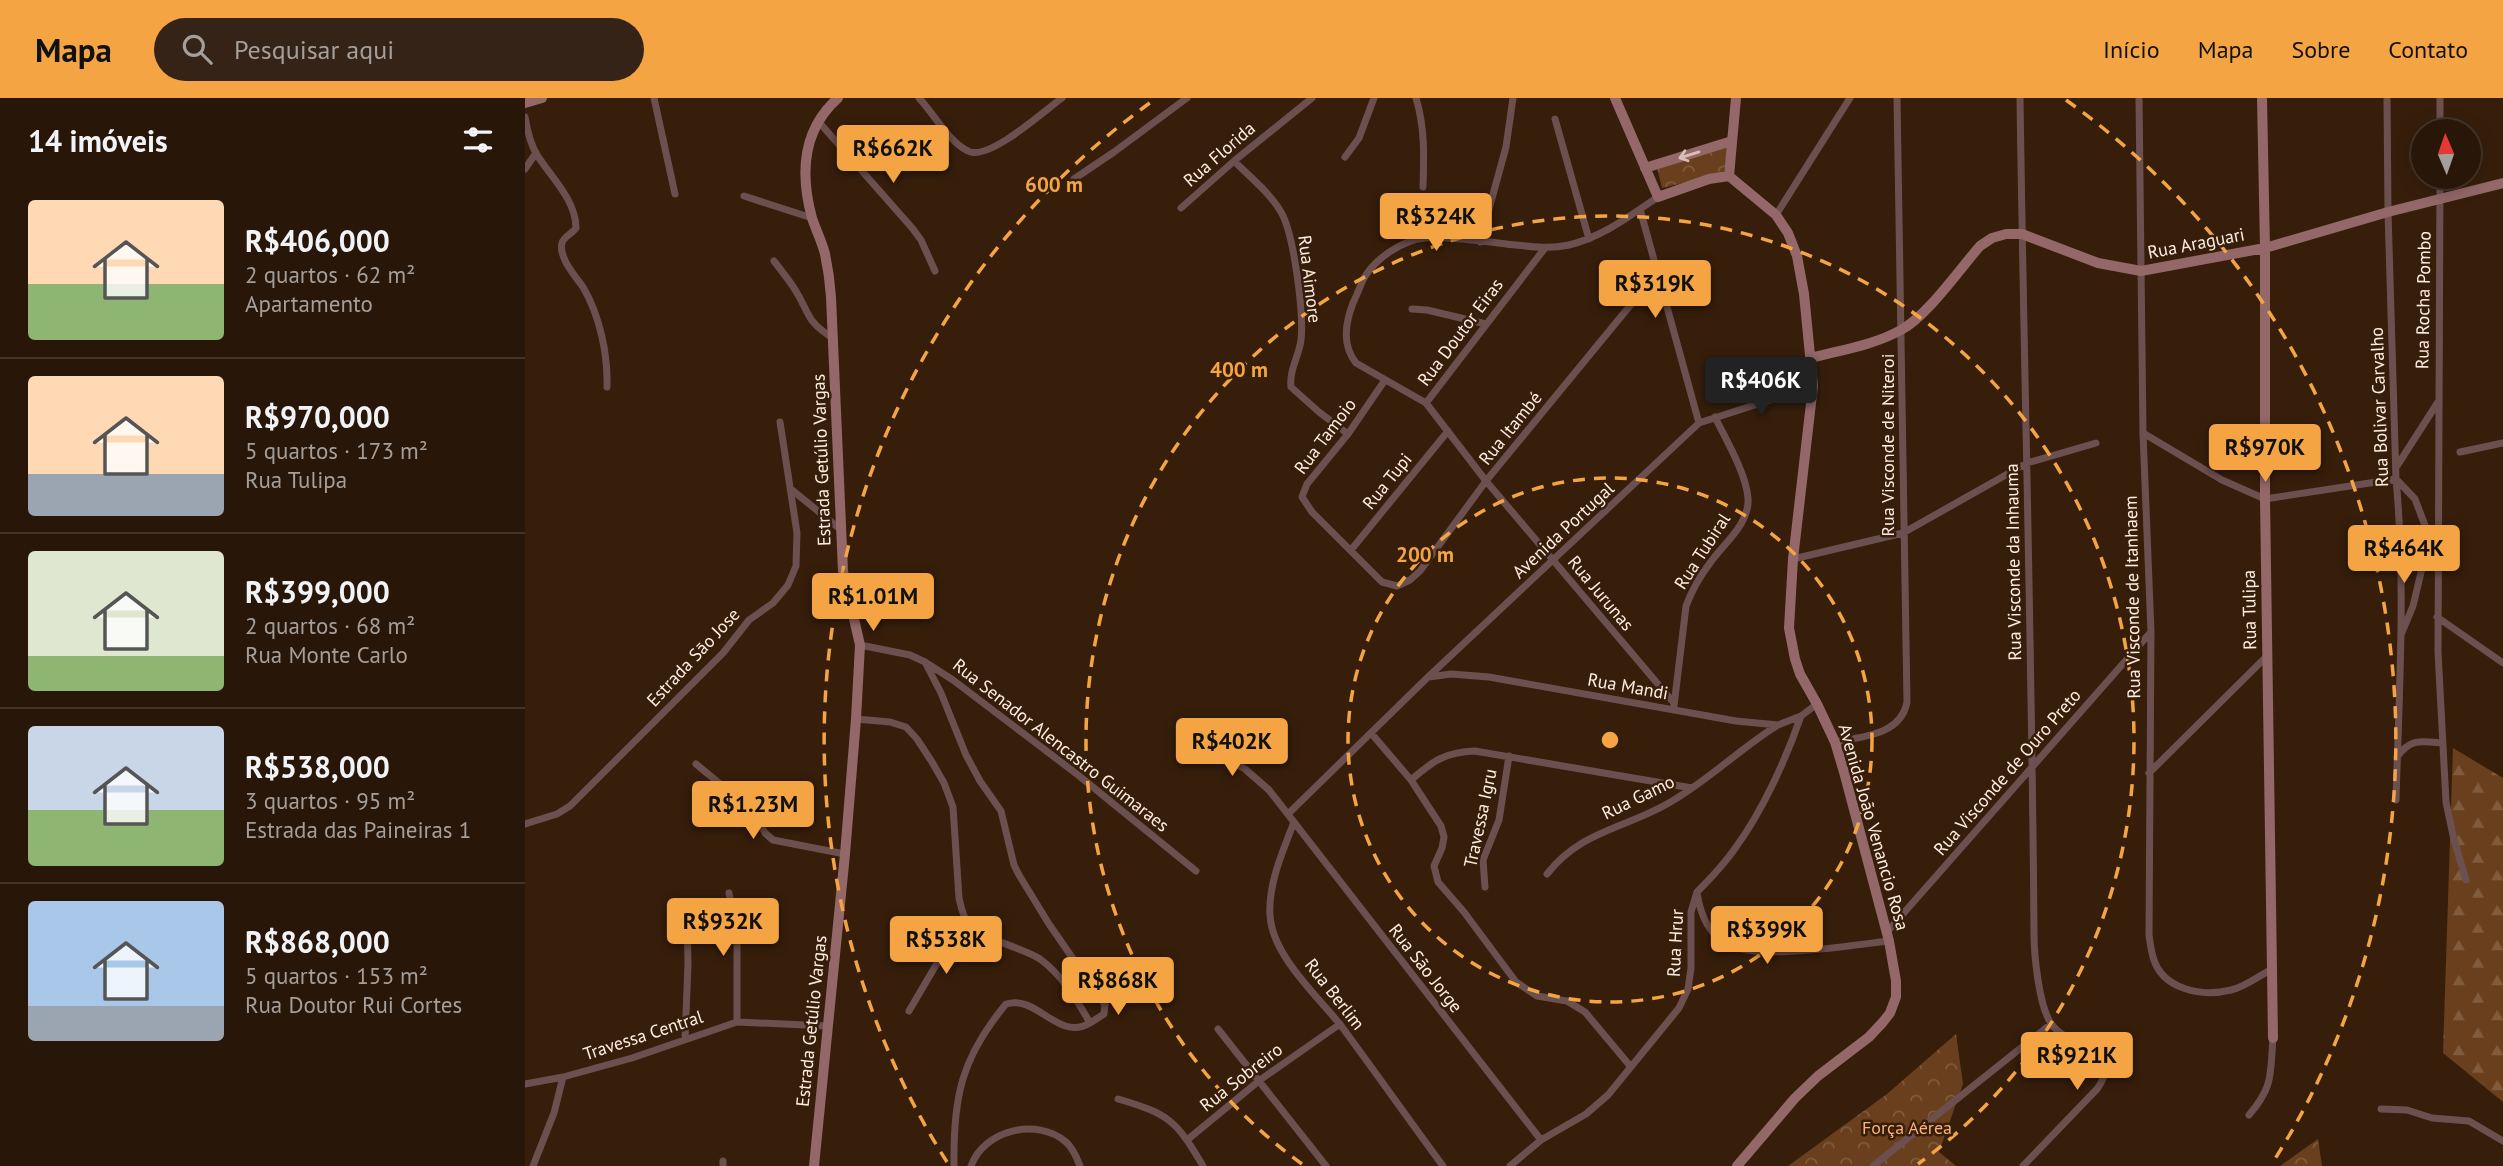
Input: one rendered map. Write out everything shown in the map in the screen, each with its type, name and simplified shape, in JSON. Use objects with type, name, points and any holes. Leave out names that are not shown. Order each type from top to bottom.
[{"type":"main road","points":[[525,103],[542,98]]},
{"type":"main road","name":"Estrada Getúlio Vargas","points":[[814,1166],[845,854],[860,645],[843,571],[829,275],[807,194],[807,148],[818,121],[838,98]]},
{"type":"main road","points":[[1615,98],[1658,197],[1709,179],[1729,176],[1736,98]]},
{"type":"main road","name":"Rua Tulipa","points":[[2262,98],[2273,1038]]},
{"type":"main road","points":[[1645,168],[1733,141]]},
{"type":"main road","name":"Avenida João Venancio Rosa","points":[[1729,176],[1776,215],[1788,233],[1797,256],[1804,294],[1813,386],[1793,559],[1789,628],[1800,674],[1835,742],[1888,937],[1896,981],[1896,997],[1890,1013],[1869,1037],[1818,1076],[1795,1098],[1737,1166]]},
{"type":"main road","name":"Rua Araguari","points":[[2022,234],[2098,263],[2141,271],[2265,247],[2503,183]]},
{"type":"main road","points":[[1811,358],[1880,339],[1902,330],[1919,316],[1980,246],[2006,234],[2022,234]]},
{"type":"street","points":[[654,98],[675,194]]},
{"type":"street","points":[[919,98],[955,141],[969,152],[977,153],[997,146],[1062,98]]},
{"type":"street","points":[[1074,178],[1187,98]]},
{"type":"street","name":"Rua Florida","points":[[1181,208],[1312,98]]},
{"type":"street","points":[[1345,157],[1359,138],[1374,98]]},
{"type":"street","points":[[1416,98],[1421,114],[1425,149],[1423,187]]},
{"type":"street","points":[[1480,242],[1506,147],[1513,98]]},
{"type":"street","points":[[1776,215],[1850,98]]},
{"type":"street","name":"Rua Visconde de Niteroi","points":[[1835,742],[1887,730],[1897,723],[1905,712],[1907,702],[1897,98]]},
{"type":"street","name":"Rua Visconde da Inhauma","points":[[2019,98],[2034,954],[2041,993],[2051,1024]]},
{"type":"street","name":"Rua Visconde de Itanhaem","points":[[2139,98],[2143,433],[2151,632],[2149,935],[2153,960],[2166,977],[2186,991],[2207,994],[2234,990],[2271,970]]},
{"type":"street","name":"Rua Bolivar Carvalho","points":[[2387,98],[2396,479],[2400,523],[2396,800]]},
{"type":"street","points":[[2440,98],[2440,119]]},
{"type":"street","points":[[525,117],[536,153],[558,183],[576,221],[576,228],[564,239],[562,249],[572,273],[584,289],[599,327],[607,357],[607,387]]},
{"type":"street","points":[[1555,119],[1589,239]]},
{"type":"street","points":[[818,121],[913,229],[935,271]]},
{"type":"street","points":[[525,169],[536,153]]},
{"type":"street","name":"Rua Aimore","points":[[1234,161],[1275,202],[1287,225],[1298,281],[1301,328],[1301,340],[1291,373],[1291,387],[1348,434]]},
{"type":"street","name":"Rua Rocha Pombo","points":[[2440,189],[2437,617],[2446,802],[2466,880]]},
{"type":"street","points":[[744,196],[813,218]]},
{"type":"street","points":[[1426,403],[1356,363],[1348,354],[1345,340],[1348,315],[1364,279],[1375,264],[1390,252],[1423,238],[1545,248],[1567,246],[1617,225],[1658,197]]},
{"type":"street","points":[[1640,209],[1699,423]]},
{"type":"street","name":"Rua Doutor Eiras","points":[[1426,403],[1545,248]]},
{"type":"street","points":[[774,261],[795,290],[815,327],[834,339]]},
{"type":"street","name":"Rua Itambé","points":[[1351,550],[1382,582],[1398,586],[1420,571],[1486,481],[1656,274]]},
{"type":"street","points":[[1412,309],[1486,324]]},
{"type":"street","name":"Rua Tamoio","points":[[1351,550],[1312,512],[1302,497],[1307,484],[1348,434],[1385,380]]},
{"type":"street","name":"Avenida Portugal","points":[[1289,813],[1428,677],[1699,423],[1813,386]]},
{"type":"street","points":[[2396,468],[2438,402]]},
{"type":"street","name":"Rua Jurunas","points":[[1426,403],[1486,481],[1674,707]]},
{"type":"street","name":"Rua Tubiral","points":[[1674,707],[1686,606],[1711,560],[1734,533],[1747,510],[1748,498],[1744,483],[1715,416]]},
{"type":"street","name":"Estrada Sāo Jose","points":[[525,824],[557,814],[570,806],[723,653],[748,620],[782,595],[796,566],[798,552],[780,422]]},
{"type":"street","name":"Rua Tupi","points":[[1351,550],[1448,431]]},
{"type":"street","points":[[2143,433],[2173,448],[2223,480],[2265,499],[2396,479],[2415,499],[2437,557]]},
{"type":"street","points":[[1793,559],[1903,533],[2027,463],[2096,443]]},
{"type":"street","points":[[2460,453],[2503,443]]},
{"type":"street","points":[[791,490],[840,529]]},
{"type":"street","points":[[2400,639],[2413,606],[2429,538]]},
{"type":"street","points":[[2437,617],[2503,663]]},
{"type":"street","name":"Rua Visconde de Ouro Preto","points":[[1888,937],[2032,765],[2151,632]]},
{"type":"street","name":"Rua Senador Alencastro Guimaraes","points":[[860,645],[894,650],[925,662],[1078,775],[1196,871]]},
{"type":"street","points":[[2149,773],[2267,656]]},
{"type":"street","points":[[925,662],[941,693],[966,755],[1001,811],[1014,865],[1049,923],[1105,1005],[1104,1014],[1082,1028],[1070,1029],[1018,1003],[1006,1004],[975,1048],[960,1081],[954,1166]]},
{"type":"street","name":"Rua Mandi","points":[[1428,677],[1451,674],[1489,677],[1674,707],[1736,721],[1778,725],[1801,716],[1817,704]]},
{"type":"street","name":"Rua Hrur","points":[[1510,1166],[1541,1140],[1586,1114],[1608,1095],[1679,1008],[1688,989],[1691,968],[1691,912],[1697,892],[1737,847],[1756,816],[1801,716]]},
{"type":"street","points":[[856,719],[891,722],[906,727],[917,739],[944,783],[953,807],[959,898],[962,912],[971,929],[1027,952],[1054,970],[1090,1023]]},
{"type":"street","name":"Rua Gamo","points":[[1547,874],[1559,859],[1586,839],[1667,805],[1778,725]]},
{"type":"street","points":[[1371,733],[1411,780],[1441,826],[1444,837],[1434,873],[1442,887],[1516,982],[1537,996],[1566,1001],[1585,1012],[1631,1067]]},
{"type":"street","name":"Rua São Jorge","points":[[1181,735],[1245,769],[1269,790],[1541,1140]]},
{"type":"street","points":[[2397,758],[2404,747],[2412,743],[2442,743]]},
{"type":"street","points":[[1411,780],[1429,764],[1446,754],[1475,751],[1692,788]]},
{"type":"street","name":"Travessa Igru","points":[[1485,887],[1483,860],[1499,820],[1509,756]]},
{"type":"street","points":[[696,764],[754,812],[765,833],[773,840],[845,854]]},
{"type":"street","name":"Rua Berlim","points":[[1294,822],[1273,887],[1270,916],[1276,940],[1299,977],[1340,1024],[1443,1166]]},
{"type":"street","points":[[1697,892],[1705,923],[1724,943],[1751,952],[1773,952],[1888,937]]},
{"type":"street","points":[[729,893],[737,938],[737,1022]]},
{"type":"street","points":[[685,1039],[687,910]]},
{"type":"street","points":[[909,1011],[943,953],[971,929]]},
{"type":"street","name":"Travessa Central","points":[[525,1084],[563,1077],[632,1058],[737,1022],[827,1026]]},
{"type":"street","name":"Rua Sobreiro","points":[[1188,1140],[1259,1080],[1340,1024]]},
{"type":"street","points":[[1873,1166],[2051,1024],[2104,1061],[2106,1074],[2086,1102],[2023,1166]]},
{"type":"street","points":[[1218,1029],[1326,1166]]},
{"type":"street","name":"Rua Tulipa","points":[[2249,1115],[2268,1089],[2273,1038]]},
{"type":"street","points":[[533,1166],[554,1113],[563,1077]]},
{"type":"street","points":[[1118,1099],[1144,1107],[1170,1120],[1188,1140],[1203,1166]]},
{"type":"street","points":[[2381,1110],[2407,1110],[2433,1118],[2469,1121],[2503,1141]]},
{"type":"street","points":[[971,1166],[978,1152],[988,1143],[1003,1133],[1017,1130],[1049,1132],[1067,1143],[1080,1166]]},
{"type":"green space","points":[[1727,148],[1724,173],[1662,188],[1657,168]]},
{"type":"green space","points":[[2453,748],[2503,778],[2503,1102],[2443,1053]]},
{"type":"green space","name":"Força Aérea","points":[[1956,1034],[1963,1084],[1939,1152],[1956,1166],[1788,1166],[1887,1094]]},
{"type":"green space","points":[[2318,1139],[2322,1166],[2280,1166]]}]
